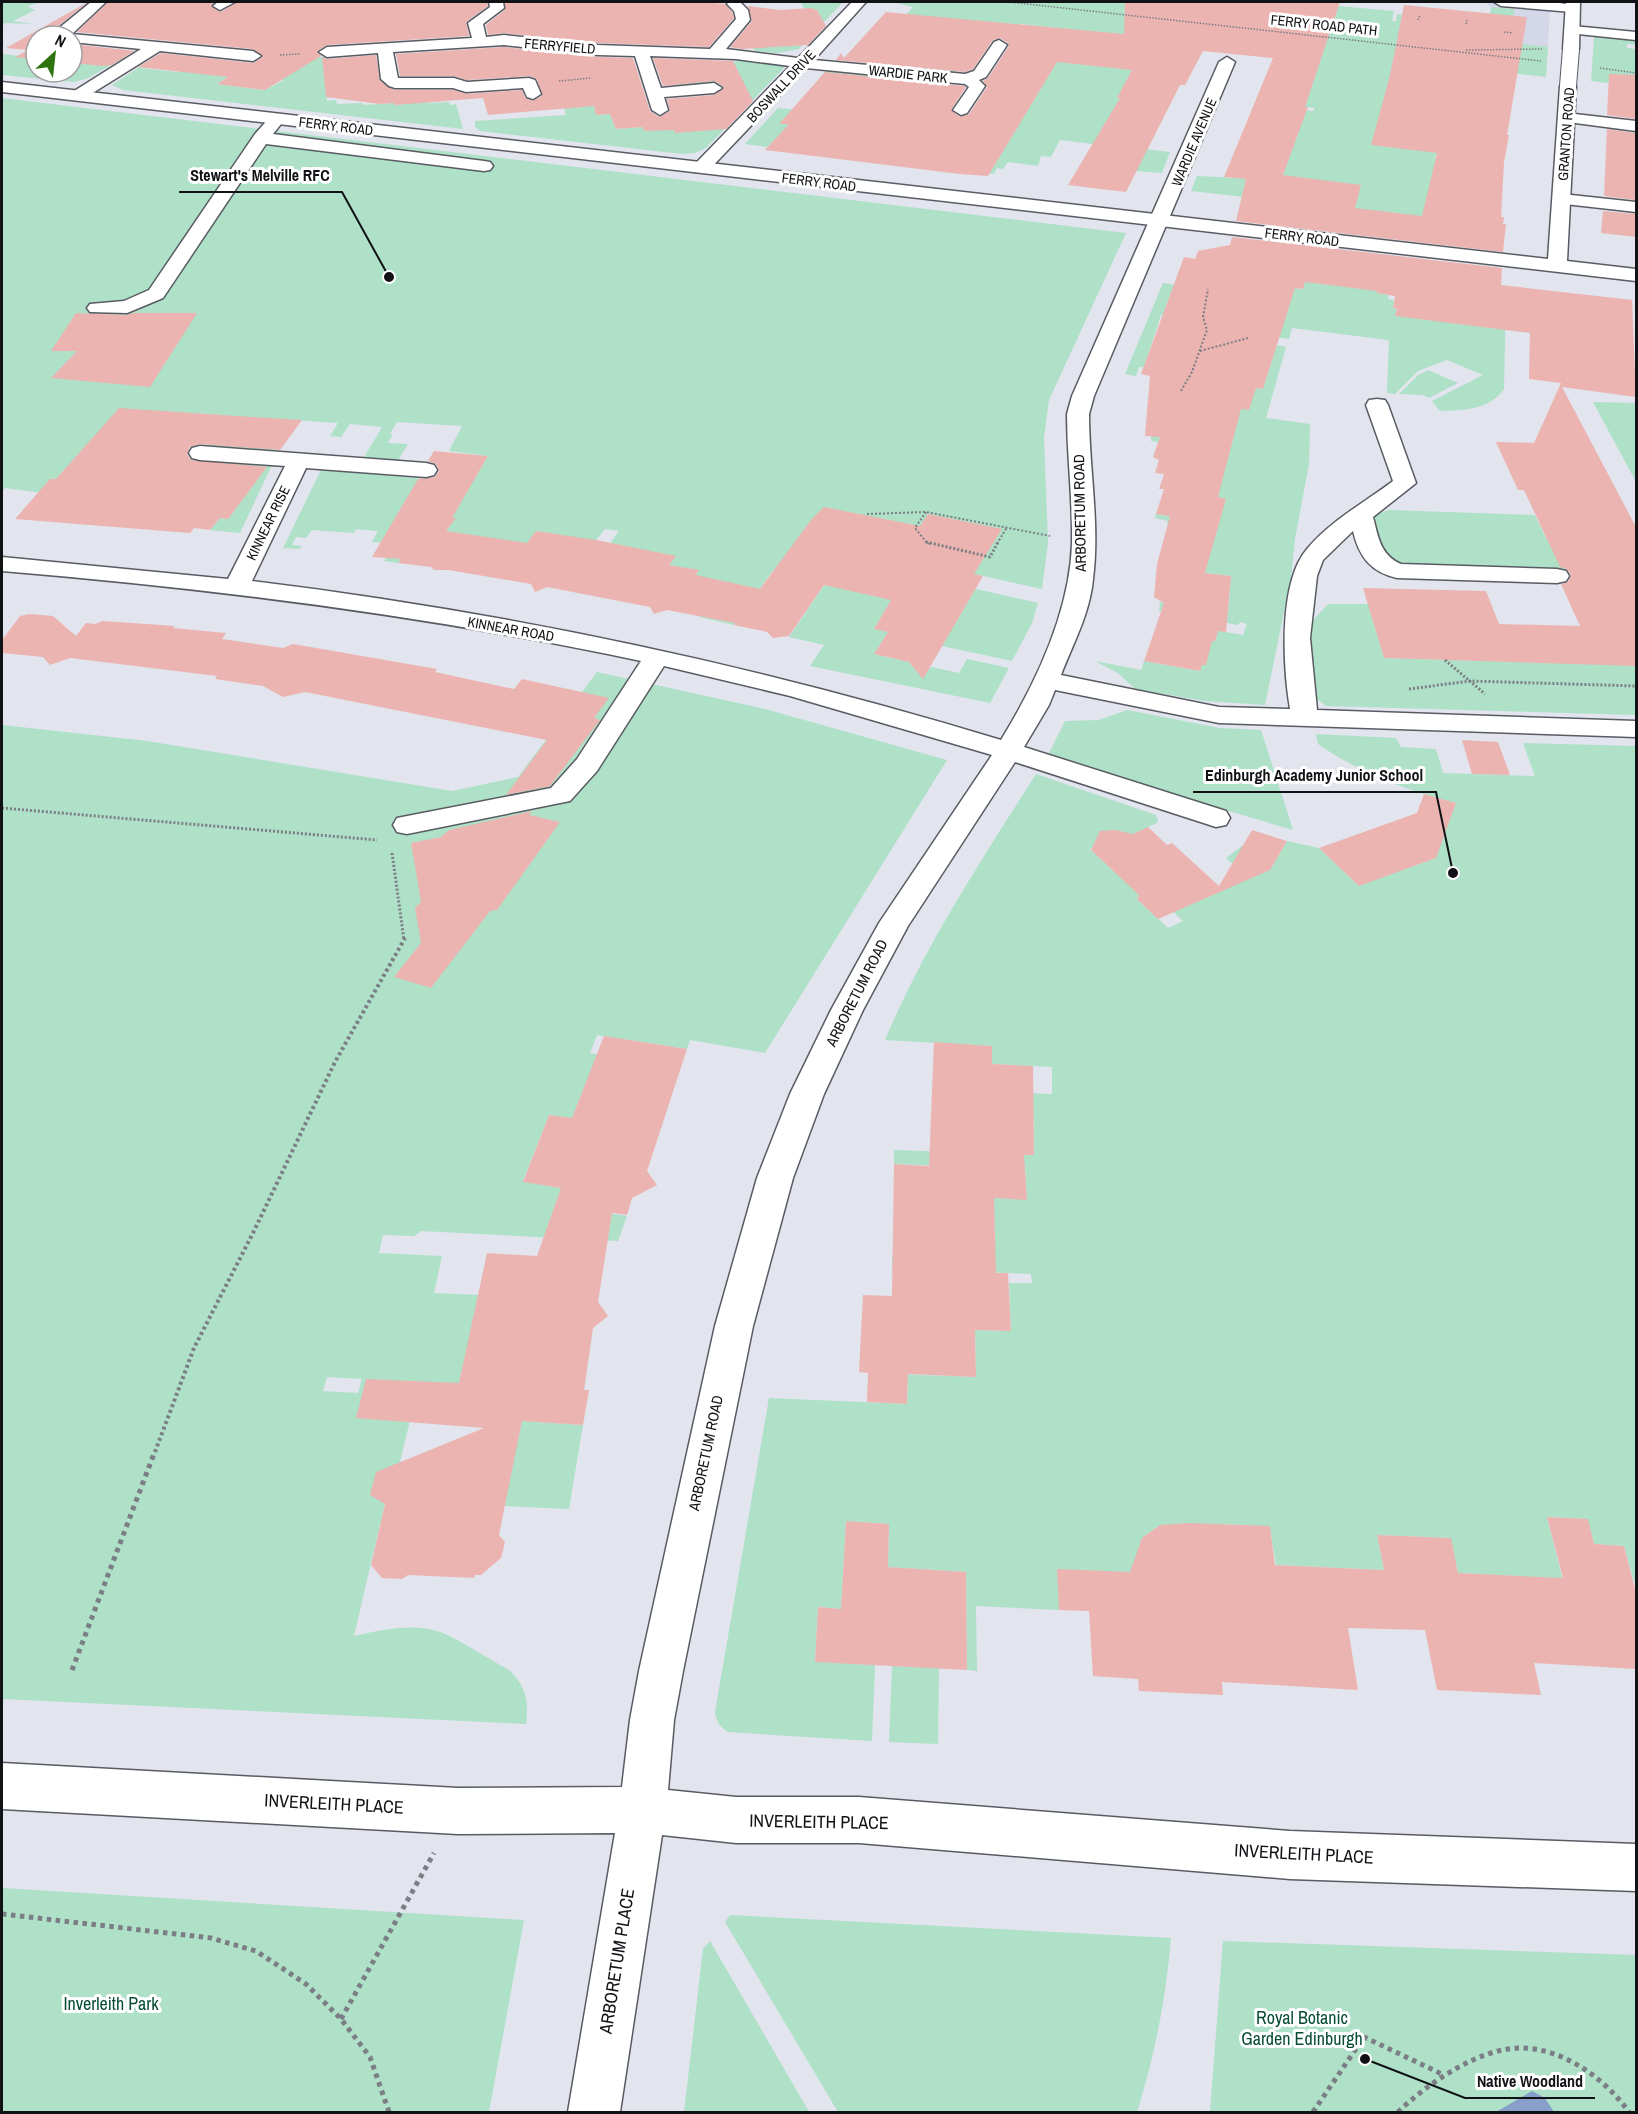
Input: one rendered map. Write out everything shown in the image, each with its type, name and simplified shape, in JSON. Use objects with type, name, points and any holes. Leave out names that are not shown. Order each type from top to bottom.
[{"type":"street","points":[[72,24],[99,2]]},
{"type":"street","points":[[480,41],[475,23],[495,12],[496,2]]},
{"type":"street","name":"BOSWALL DRIVE","points":[[701,168],[859,2]]},
{"type":"street","points":[[1501,2],[1573,5]]},
{"type":"street","points":[[715,52],[743,20],[741,10],[734,4]]},
{"type":"street","name":"GRANTON ROAD","points":[[1557,266],[1573,5]]},
{"type":"street","points":[[1573,30],[1636,36]]},
{"type":"street","points":[[84,39],[253,56]]},
{"type":"street","name":"FERRYFIELD","points":[[327,52],[504,40],[574,48],[715,52],[801,63]]},
{"type":"street","name":"WARDIE PARK","points":[[801,63],[969,79],[980,74],[999,45]]},
{"type":"street","points":[[77,96],[156,47]]},
{"type":"street","points":[[385,49],[389,79],[392,82],[404,84],[454,83],[465,94],[529,83],[533,94]]},
{"type":"street","points":[[641,51],[660,110]]},
{"type":"street","name":"WARDIE AVENUE","points":[[1160,221],[1227,62]]},
{"type":"street","points":[[961,110],[977,86],[969,79]]},
{"type":"street","name":"FERRY ROAD","points":[[2,87],[1636,275]]},
{"type":"street","points":[[654,93],[714,88]]},
{"type":"street","points":[[1566,118],[1636,126]]},
{"type":"street","points":[[97,308],[128,307],[156,294],[261,138],[277,119]]},
{"type":"street","points":[[261,138],[484,166]]},
{"type":"street","points":[[1636,207],[1561,206],[1580,246],[1592,256],[1636,270]]},
{"type":"street","name":"ARBORETUM ROAD","points":[[643,1810],[652,1720],[707,1445],[734,1326],[775,1178],[807,1094],[847,1010],[894,922],[1009,750],[1036,705],[1047,680],[1074,611],[1081,581],[1084,542],[1078,414],[1091,376],[1160,221]]},
{"type":"street","points":[[1305,718],[1299,681],[1297,640],[1309,563],[1318,550],[1405,483],[1377,405]]},
{"type":"street","points":[[200,453],[426,470]]},
{"type":"street","name":"KINNEAR RISE","points":[[237,586],[298,460]]},
{"type":"street","points":[[1361,517],[1374,558],[1383,566],[1397,571],[1557,576]]},
{"type":"street","name":"KINNEAR ROAD","points":[[2,564],[237,586],[373,605],[657,657],[839,701],[1009,750],[1216,818]]},
{"type":"street","points":[[407,825],[560,795],[587,765],[657,657]]},
{"type":"street","points":[[1047,680],[1219,715],[1636,729]]},
{"type":"street","name":"INVERLEITH PLACE","points":[[2,1786],[458,1811],[643,1810],[736,1820],[859,1820],[1290,1855],[1636,1868]]},
{"type":"street","name":"ARBORETUM PLACE","points":[[594,2112],[643,1810]]},
{"type":"path","name":"FERRY ROAD PATH","points":[[1008,2],[1541,61]]},
{"type":"path","points":[[1418,20],[1420,15]]},
{"type":"path","points":[[1466,24],[1467,20]]},
{"type":"path","points":[[1504,33],[1513,34]]},
{"type":"path","points":[[1450,50],[1571,49]]},
{"type":"path","points":[[253,56],[327,52]]},
{"type":"path","points":[[1598,68],[1636,73]]},
{"type":"path","points":[[1181,391],[1192,372],[1208,330],[1203,317],[1208,289]]},
{"type":"path","points":[[1200,352],[1248,338]]},
{"type":"path","points":[[867,514],[926,512],[1084,542]]},
{"type":"path","points":[[926,512],[915,528],[927,543],[990,557],[1006,527]]},
{"type":"path","points":[[1401,690],[1470,681],[1636,686]]},
{"type":"path","points":[[2,808],[379,840]]},
{"type":"path","points":[[72,1670],[194,1348],[254,1231],[335,1062],[405,938],[392,852]]},
{"type":"path","points":[[341,2019],[458,1811]]},
{"type":"path","points":[[2,1914],[211,1938],[256,1951],[306,1984],[341,2019],[370,2057],[389,2112]]},
{"type":"path","points":[[1314,2112],[1364,2037],[1444,2075]]},
{"type":"path","points":[[1398,2112],[1444,2075],[1499,2052],[1521,2048],[1552,2053],[1591,2072],[1629,2112]]},
{"type":"shaded area","points":[[1486,2],[1550,2],[1548,47],[1487,41],[1491,7]]},
{"type":"green space","points":[[2,2],[43,2],[27,6],[35,10],[13,21],[33,24],[6,23],[2,25]]},
{"type":"green space","points":[[801,2],[843,2],[799,49],[777,53],[755,51],[753,48],[812,10],[804,8]]},
{"type":"green space","points":[[892,2],[1258,2],[1256,6],[1259,7],[1262,2],[1295,2],[1394,11],[1392,21],[1396,21],[1397,14],[1489,23],[1491,7],[1514,9],[1512,43],[1548,47],[1546,77],[1394,59],[1451,155],[1436,154],[1435,161],[1444,162],[1461,222],[1191,191],[1197,176],[1237,178],[1252,172],[1290,123],[1302,124],[1284,108],[1313,111],[1315,108],[1296,106],[1312,62],[1205,42],[1157,69],[1134,96],[1119,94],[1117,98],[1127,99],[1102,144],[1170,152],[1162,173],[1136,171],[1101,145],[1060,140],[1051,157],[1041,156],[1038,166],[1008,162],[1003,169],[997,168],[994,174],[797,137],[779,135],[768,147],[745,144],[778,108],[820,112],[820,77],[827,70],[877,75],[870,83],[919,107],[975,122],[1057,28],[1021,24],[1016,31],[1001,31],[960,65],[953,75],[940,73],[932,62],[895,27],[913,7]]},
{"type":"green space","points":[[1594,37],[1636,40],[1636,45],[1627,44],[1627,48],[1636,49],[1636,86],[1591,81]]},
{"type":"green space","points":[[2,54],[24,57],[24,77],[2,75]]},
{"type":"green space","points":[[351,55],[328,58],[332,94],[336,97],[327,98],[327,101],[336,100],[337,104],[362,103],[363,105],[394,103],[395,105],[428,100],[429,103],[449,102],[450,105],[456,104],[463,129],[123,90],[112,85],[150,60],[152,60],[141,68],[178,72],[190,64],[223,75],[272,60]],"holes":[[[226,78],[270,78],[284,80],[265,90],[217,84]]]},
{"type":"green space","points":[[121,56],[126,57],[84,80],[84,61],[104,66]]},
{"type":"green space","points":[[734,61],[786,66],[706,148],[695,153],[682,154],[480,131],[475,127],[475,121],[566,115],[557,83],[603,105],[594,106],[597,115],[610,114],[616,129],[643,127],[645,131],[673,129],[675,133],[723,96],[718,85],[679,87],[676,80],[735,67]]},
{"type":"green space","points":[[2,98],[1126,233],[1049,400],[1044,438],[1048,543],[1042,589],[979,575],[972,588],[1038,603],[1032,623],[1012,661],[942,646],[889,605],[874,628],[888,632],[874,654],[913,663],[914,668],[925,671],[932,667],[959,673],[967,659],[1009,668],[990,703],[810,666],[824,645],[789,637],[827,581],[774,569],[734,625],[700,617],[716,595],[695,576],[699,570],[686,568],[682,573],[665,570],[675,557],[609,545],[619,531],[605,529],[594,543],[536,532],[499,578],[446,531],[455,518],[434,516],[398,563],[384,561],[388,556],[388,543],[372,542],[378,531],[356,529],[354,533],[312,530],[306,538],[296,537],[292,545],[302,546],[299,549],[283,548],[321,470],[418,478],[416,483],[450,473],[477,475],[488,456],[449,451],[462,426],[397,422],[388,443],[408,444],[397,462],[363,459],[382,427],[350,424],[341,437],[330,436],[338,423],[275,419],[283,441],[276,452],[206,447],[217,435],[208,434],[221,415],[194,413],[108,452],[272,465],[240,533],[210,530],[220,518],[228,518],[69,480],[50,479],[41,490],[42,493],[5,488],[2,492]]},
{"type":"green space","points":[[1309,267],[1377,291],[1377,293],[1389,295],[1388,299],[1394,300],[1393,308],[1397,309],[1395,315],[1506,295],[1504,389],[1498,396],[1483,405],[1440,411],[1432,401],[1483,375],[1447,360],[1418,371],[1395,394],[1387,393],[1389,340],[1292,328],[1289,339],[1259,335],[1274,285],[1303,289]]},
{"type":"green space","points":[[1163,283],[1204,289],[1200,320],[1161,315],[1144,367],[1139,367],[1136,376],[1125,374]]},
{"type":"green space","points":[[1277,345],[1286,347],[1266,418],[1310,424],[1309,464],[1295,539],[1291,578],[1265,705],[1205,701],[1135,689],[1118,673],[1095,661],[1141,670],[1144,661],[1200,671],[1209,640],[1215,641],[1217,634],[1209,629],[1243,635],[1247,624],[1240,622],[1238,625],[1212,620],[1213,616],[1159,611],[1160,602],[1228,613],[1231,576],[1205,573],[1215,531],[1167,524],[1168,521],[1155,518],[1156,514],[1213,523],[1221,514],[1225,499],[1188,493],[1227,462],[1229,455],[1151,441],[1151,436],[1256,388],[1263,388]]},
{"type":"green space","points":[[1428,370],[1458,383],[1429,398],[1423,395],[1399,394],[1417,376]]},
{"type":"green space","points":[[1593,402],[1636,403],[1636,482]]},
{"type":"green space","points":[[1389,510],[1535,515],[1546,538],[1573,539],[1589,574],[1403,567],[1385,555],[1373,521],[1376,514]]},
{"type":"green space","points":[[1328,604],[1368,604],[1384,658],[1636,665],[1636,715],[1326,706],[1317,699],[1304,630]]},
{"type":"green space","points":[[597,672],[765,709],[947,760],[765,1053],[690,1040],[687,1049],[597,1035],[590,1053],[619,1058],[592,1083],[586,1083],[576,1108],[663,1122],[660,1131],[549,1115],[523,1181],[561,1188],[556,1205],[627,1216],[618,1241],[421,1231],[414,1236],[383,1235],[379,1253],[442,1256],[434,1293],[479,1295],[541,1332],[592,1334],[584,1390],[537,1422],[583,1425],[569,1509],[505,1506],[518,1417],[412,1412],[399,1466],[385,1503],[354,1636],[387,1630],[421,1628],[451,1637],[509,1670],[515,1676],[525,1694],[526,1724],[2,1699],[2,725],[147,741],[452,791],[518,777]],"holes":[[[327,1377],[362,1379],[358,1393],[323,1391]]]},
{"type":"green space","points":[[1127,710],[1220,728],[1261,730],[1293,830],[1047,757],[1065,721],[1099,720]]},
{"type":"green space","points":[[1316,734],[1396,738],[1401,747],[1436,749],[1443,773],[1535,776],[1523,743],[1636,746],[1636,1582],[1634,1582],[1624,1546],[1594,1544],[1587,1519],[1547,1517],[1565,1588],[1515,1585],[1513,1576],[1458,1573],[1450,1538],[1377,1535],[1384,1570],[1276,1565],[1270,1527],[1228,1524],[1157,1527],[1142,1538],[1139,1547],[1141,1573],[1059,1610],[976,1606],[977,1671],[967,1670],[966,1572],[888,1567],[889,1524],[846,1521],[841,1609],[818,1607],[815,1661],[875,1665],[872,1741],[728,1732],[719,1724],[715,1712],[769,1398],[907,1404],[908,1382],[868,1381],[868,1373],[976,1377],[975,1330],[1011,1331],[1009,1283],[1032,1283],[1031,1274],[892,1268],[892,1256],[975,1259],[994,1198],[1027,1199],[1025,1169],[894,1164],[894,1150],[1034,1155],[1034,1119],[1016,1118],[1016,1093],[1052,1094],[1052,1067],[933,1061],[934,1056],[992,1046],[885,1040],[918,971],[955,904],[1036,774],[1156,815],[1158,821],[1155,824],[1128,836],[1116,830],[1101,832],[1097,838],[1099,845],[1090,849],[1111,869],[1141,891],[1137,899],[1168,928],[1183,921],[1167,906],[1248,878],[1226,858],[1242,846],[1277,858],[1287,841],[1319,848],[1359,886],[1406,866],[1408,868],[1433,859],[1455,803],[1401,786],[1350,764],[1318,744]]},
{"type":"green space","points":[[892,1666],[939,1668],[938,1744],[889,1742]]},
{"type":"green space","name":"Inverleith Park","points":[[2,1888],[524,1920],[489,2112],[2,2112]]},
{"type":"green space","points":[[730,1915],[1171,1938],[1159,2026],[1137,2112],[838,2112],[725,1922]]},
{"type":"green space","points":[[710,1941],[808,2112],[684,2112],[703,1949]]},
{"type":"green space","name":"Royal Botanic Garden Edinburgh","points":[[1223,1941],[1636,1955],[1636,2112],[1210,2112]]},
{"type":"water","points":[[1532,2091],[1545,2098],[1554,2112],[1496,2112]]},
{"type":"building","points":[[88,2],[60,24],[49,24]]},
{"type":"building","points":[[108,2],[215,2],[211,6],[221,12],[237,2],[487,2],[488,6],[466,22],[469,36],[327,45],[317,51],[321,56],[265,90],[217,84],[228,77],[138,67],[161,53],[253,63],[263,57],[253,49],[84,33],[84,25]]},
{"type":"building","points":[[505,2],[702,2],[725,4],[734,18],[709,47],[598,43],[504,33],[488,35],[486,25],[505,10]]},
{"type":"building","points":[[1125,2],[1340,2],[1305,107],[1308,107],[1283,175],[1361,185],[1355,208],[1422,216],[1437,153],[1371,145],[1390,75],[1404,5],[1527,17],[1504,162],[1501,217],[1504,217],[1503,224],[1506,224],[1503,252],[1236,221],[1246,179],[1224,177],[1273,58],[1203,51],[1185,85],[1180,85],[1126,192],[1068,185],[1120,98],[1117,98],[1132,70],[1057,62],[988,176],[765,150],[789,124],[779,124],[825,72],[964,86],[966,87],[951,110],[960,117],[969,114],[987,87],[983,81],[988,78],[1009,46],[1008,43],[1000,38],[993,40],[973,69],[965,72],[836,60],[841,53],[844,58],[886,12],[1124,34]]},
{"type":"building","points":[[748,6],[779,10],[811,8],[817,10],[826,26],[808,45],[742,49],[730,47],[752,21]]},
{"type":"building","points":[[24,38],[24,50],[6,48]]},
{"type":"building","points":[[84,45],[134,51],[112,65],[84,64]]},
{"type":"building","points":[[504,47],[598,57],[633,58],[650,111],[659,117],[670,111],[667,99],[714,95],[724,87],[714,81],[663,86],[653,58],[733,61],[753,101],[726,129],[675,133],[674,130],[644,131],[643,127],[616,129],[610,114],[596,115],[594,106],[488,115],[483,98],[395,105],[394,103],[380,104],[326,97],[322,57],[327,59],[376,55],[380,81],[394,90],[453,90],[466,94],[522,90],[525,98],[532,101],[542,96],[537,79],[530,76],[467,80],[454,76],[400,76],[396,54]]},
{"type":"building","points":[[24,52],[24,58],[15,57]]},
{"type":"building","points":[[1609,74],[1636,75],[1636,119],[1607,115]]},
{"type":"building","points":[[1607,129],[1636,133],[1636,200],[1604,196]]},
{"type":"building","points":[[1603,211],[1636,214],[1636,237],[1601,233]]},
{"type":"building","points":[[1232,237],[1502,268],[1501,285],[1632,300],[1636,397],[1562,387],[1636,527],[1636,666],[1384,658],[1363,588],[1486,591],[1499,624],[1580,626],[1561,584],[1568,582],[1571,575],[1566,569],[1560,567],[1524,490],[1518,490],[1496,442],[1534,443],[1561,383],[1529,379],[1530,333],[1395,316],[1397,309],[1393,308],[1395,296],[1377,293],[1377,291],[1305,282],[1303,289],[1295,288],[1263,389],[1256,388],[1249,410],[1241,409],[1218,497],[1226,499],[1205,573],[1231,576],[1226,632],[1218,631],[1215,641],[1212,641],[1206,665],[1202,665],[1200,671],[1144,661],[1164,603],[1154,597],[1157,564],[1170,516],[1156,514],[1164,489],[1159,489],[1164,474],[1155,473],[1159,460],[1153,457],[1160,437],[1145,436],[1150,376],[1141,374],[1184,257],[1195,259],[1198,251],[1230,245]]},
{"type":"building","points":[[76,313],[127,315],[133,313],[197,313],[150,387],[51,378],[77,351],[51,351]]},
{"type":"building","points":[[119,408],[302,420],[280,450],[200,444],[190,447],[187,454],[191,460],[267,467],[228,519],[220,518],[210,530],[194,528],[190,533],[15,519],[50,479],[56,479]]},
{"type":"building","points":[[434,451],[488,456],[452,518],[456,518],[446,531],[527,543],[536,531],[596,540],[676,556],[669,565],[699,570],[696,575],[760,589],[811,520],[824,507],[920,526],[928,514],[1002,529],[974,574],[983,576],[923,679],[909,662],[874,654],[888,632],[874,629],[891,600],[824,585],[789,636],[773,638],[767,632],[734,625],[735,623],[667,610],[654,614],[650,607],[547,587],[535,592],[531,584],[398,563],[401,559],[372,557],[418,479],[435,477],[439,471],[436,464],[428,461]]},
{"type":"building","points":[[29,614],[53,616],[76,636],[86,623],[95,624],[103,621],[175,626],[173,628],[226,633],[222,639],[283,648],[293,644],[437,669],[435,672],[514,689],[522,679],[609,698],[594,718],[600,720],[550,786],[506,795],[547,740],[305,692],[283,697],[263,686],[215,679],[217,676],[70,658],[50,665],[43,657],[2,653],[2,640],[20,616]]},
{"type":"building","points":[[1462,740],[1498,742],[1510,775],[1472,774]]},
{"type":"building","points":[[1424,794],[1456,803],[1436,858],[1359,886],[1319,848],[1417,813]]},
{"type":"building","points":[[532,811],[529,815],[560,822],[497,910],[490,911],[431,988],[394,977],[421,943],[415,908],[421,902],[411,843],[441,837],[449,830]]},
{"type":"building","points":[[1148,827],[1167,845],[1172,843],[1219,886],[1252,830],[1287,841],[1270,870],[1158,919],[1137,899],[1139,895],[1091,850],[1100,831],[1116,830],[1133,834]]},
{"type":"building","points":[[604,1036],[687,1049],[647,1171],[657,1185],[632,1198],[627,1215],[612,1213],[598,1302],[608,1316],[593,1328],[584,1390],[589,1390],[583,1425],[522,1421],[499,1535],[505,1542],[501,1558],[481,1575],[475,1575],[474,1578],[408,1575],[402,1579],[382,1578],[371,1565],[385,1504],[370,1495],[376,1472],[484,1428],[356,1418],[366,1379],[459,1383],[487,1253],[537,1256],[561,1188],[523,1182],[549,1115],[572,1118]]},
{"type":"building","points":[[934,1042],[992,1046],[992,1064],[1033,1066],[1034,1155],[1024,1155],[1027,1200],[994,1198],[996,1273],[1008,1273],[1011,1331],[975,1330],[976,1377],[908,1374],[907,1404],[867,1402],[868,1373],[859,1372],[863,1295],[892,1296],[894,1164],[929,1166]]},
{"type":"building","points":[[1547,1517],[1588,1519],[1594,1544],[1624,1546],[1636,1592],[1636,1669],[1534,1663],[1541,1695],[1437,1690],[1425,1630],[1348,1628],[1358,1690],[1222,1682],[1223,1695],[1139,1691],[1138,1679],[1093,1676],[1089,1611],[1059,1610],[1057,1569],[1130,1572],[1142,1538],[1160,1525],[1189,1523],[1270,1526],[1275,1565],[1384,1570],[1377,1535],[1451,1538],[1458,1573],[1563,1578]]},
{"type":"building","points":[[846,1521],[889,1524],[888,1567],[966,1572],[967,1670],[815,1662],[818,1607],[841,1609]]},
{"type":"place","name":"Stewart's Melville RFC","points":[[389,277]]},
{"type":"place","name":"Edinburgh Academy Junior School","points":[[1453,873]]},
{"type":"place","name":"Native Woodland","points":[[1365,2059]]}]
